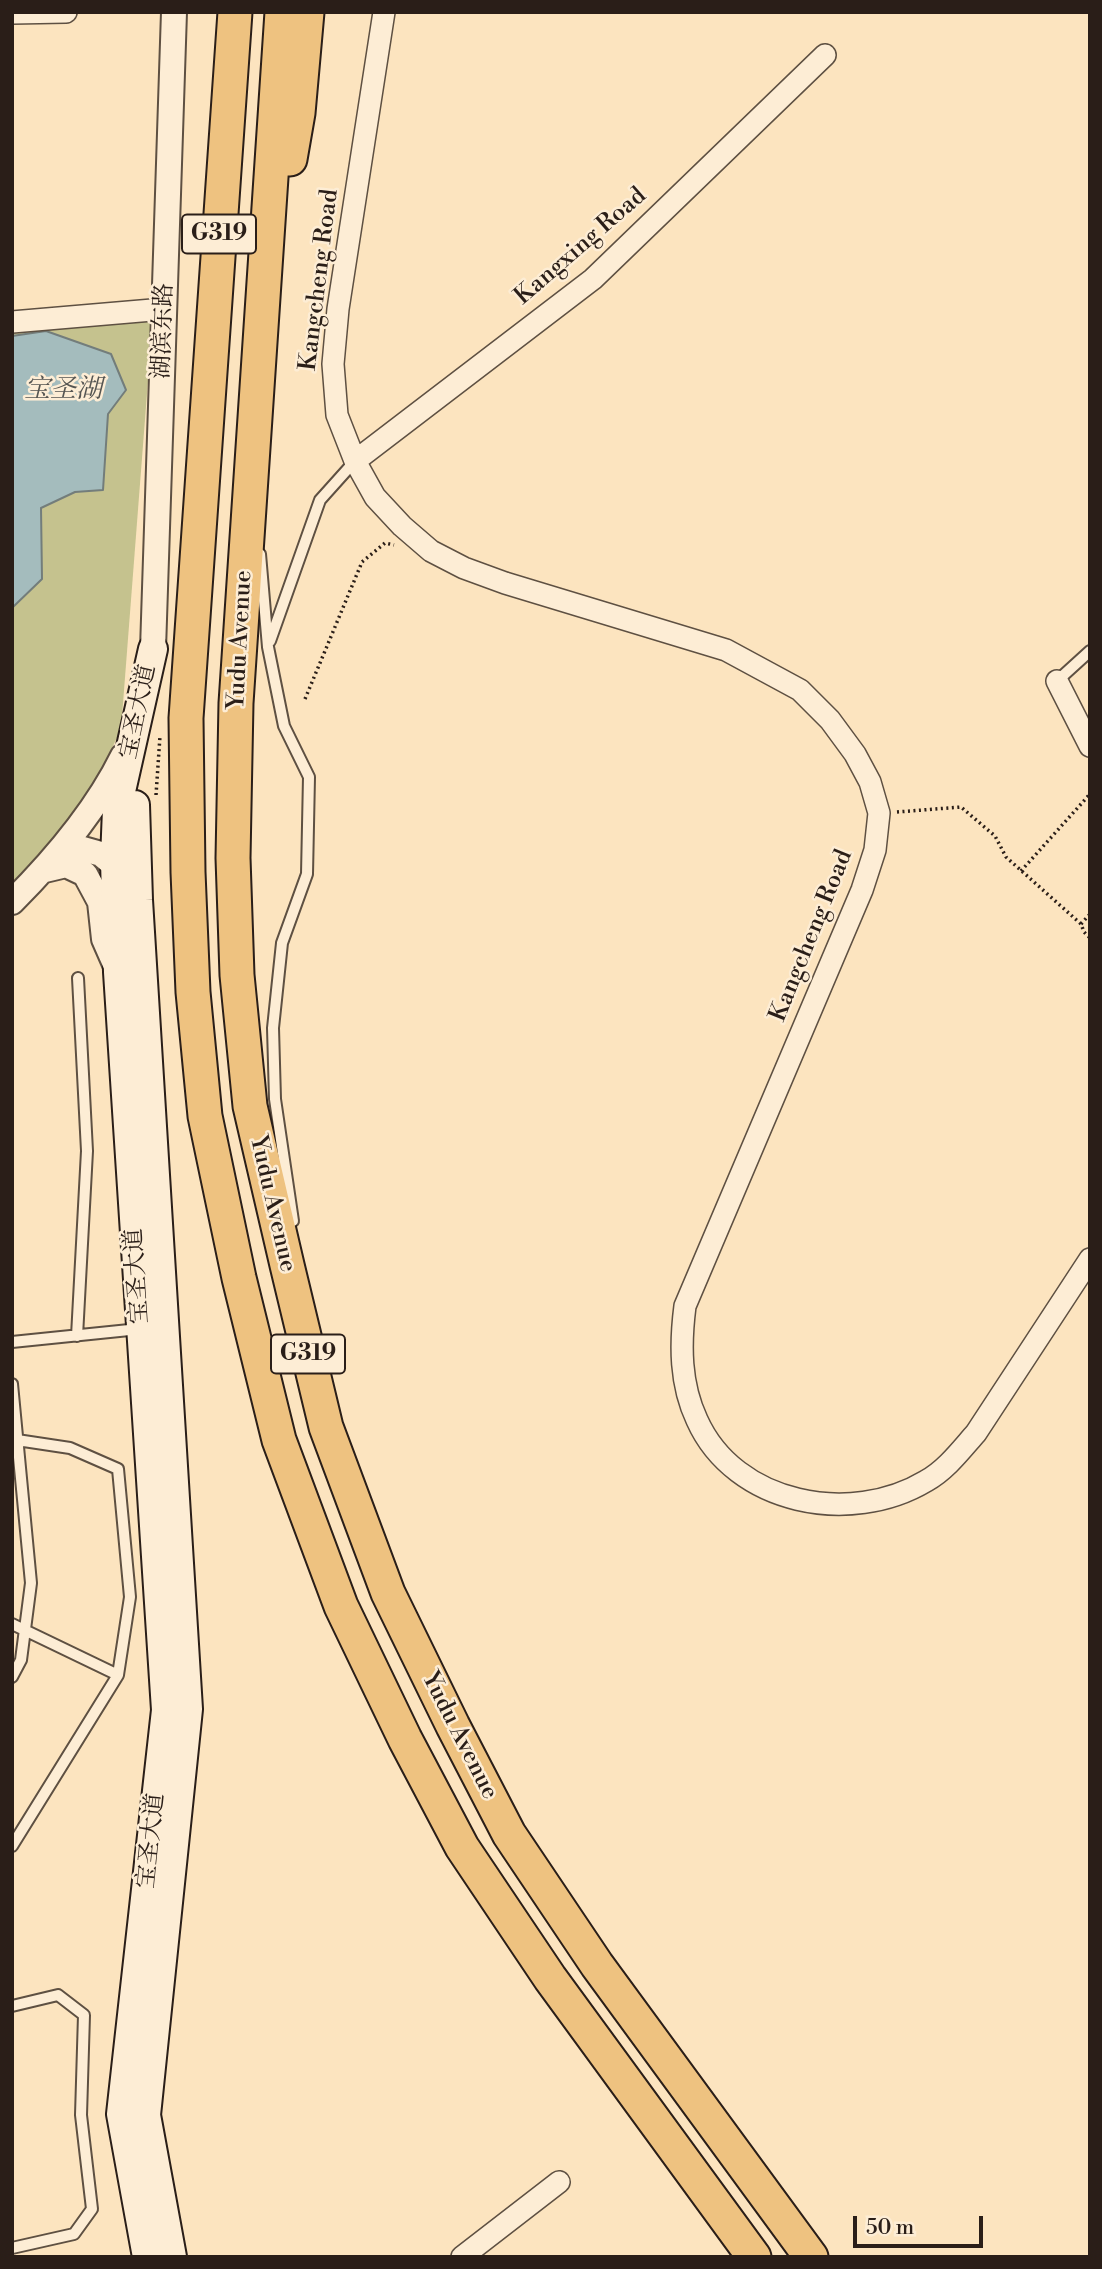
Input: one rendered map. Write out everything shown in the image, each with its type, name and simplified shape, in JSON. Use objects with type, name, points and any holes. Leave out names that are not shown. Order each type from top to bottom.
[{"type":"highway","points":[[204,457],[203,177],[213,12]]},
{"type":"highway","name":"Yudu Avenue","points":[[235,12],[186,718],[193,992],[205,1116],[239,1279],[279,1440],[341,1606],[405,1739],[462,1847],[550,1978],[754,2257]]},
{"type":"highway","name":"Yudu Avenue","points":[[282,12],[236,703],[233,858],[237,975],[250,1106],[298,1311],[326,1427],[388,1593],[509,1834],[597,1965],[811,2257]]},
{"type":"highway","points":[[261,320],[298,113],[307,12]]},
{"type":"main road","name":"宝圣大道","points":[[147,2257],[121,2114],[166,1710],[118,972],[115,864],[117,809],[153,649]]},
{"type":"main road","name":"宝圣大道","points":[[153,649],[148,724],[134,809],[188,1709],[146,2116],[172,2257]]},
{"type":"street","points":[[12,13],[66,12]]},
{"type":"street","name":"Kangcheng Road","points":[[384,12],[338,309],[333,365],[337,415],[355,461],[375,497],[402,526],[431,551],[464,568],[726,650],[800,690],[830,720],[855,754],[870,782],[879,813],[875,850],[862,890],[685,1306],[681,1335],[682,1367],[687,1396],[697,1422],[712,1447],[734,1468],[758,1485],[782,1496],[834,1504],[864,1503],[896,1495],[927,1481],[953,1460],[976,1433],[1090,1259]]},
{"type":"street","name":"湖滨东路","points":[[153,649],[164,309],[169,13]]},
{"type":"street","name":"Kangxing Road","points":[[355,461],[593,279],[825,55]]},
{"type":"street","points":[[12,322],[164,309]]},
{"type":"street","points":[[1057,681],[1090,746]]},
{"type":"street","points":[[12,902],[52,860],[111,780],[138,725]]},
{"type":"street","points":[[52,860],[76,847],[101,854],[124,871],[138,900]]},
{"type":"street","points":[[52,860],[86,874],[100,902],[104,939],[118,972]]},
{"type":"street","points":[[462,2257],[558,2182]]},
{"type":"lane","points":[[252,458],[268,647],[284,726],[309,777],[307,874],[282,943],[273,1028],[275,1099],[294,1227]]},
{"type":"lane","points":[[268,647],[320,500],[355,461]]},
{"type":"lane","points":[[1057,681],[1090,651]]},
{"type":"lane","points":[[78,978],[87,1151],[78,1335]]},
{"type":"lane","points":[[296,1252],[298,1311]]},
{"type":"lane","points":[[12,1342],[141,1329]]},
{"type":"lane","points":[[12,1384],[31,1583],[21,1660],[12,1677]]},
{"type":"lane","points":[[12,1846],[118,1675],[130,1597],[118,1469],[70,1448],[18,1440]]},
{"type":"lane","points":[[12,1624],[118,1675]]},
{"type":"lane","points":[[12,2006],[58,1995],[84,2015],[81,2115],[92,2209],[74,2234],[12,2248]]},
{"type":"path","points":[[305,699],[362,562],[385,543],[431,551]]},
{"type":"path","points":[[1021,871],[1090,794]]},
{"type":"path","points":[[879,813],[961,807],[995,836],[1006,857],[1081,924],[1090,938]]},
{"type":"path","points":[[1081,924],[1090,914]]},
{"type":"shaded area","points":[[153,316],[121,729],[92,791],[12,896],[12,328]]},
{"type":"water","name":"宝圣湖","points":[[46,331],[111,354],[126,390],[108,414],[103,490],[75,492],[41,508],[42,579],[12,608],[12,336]]}]
